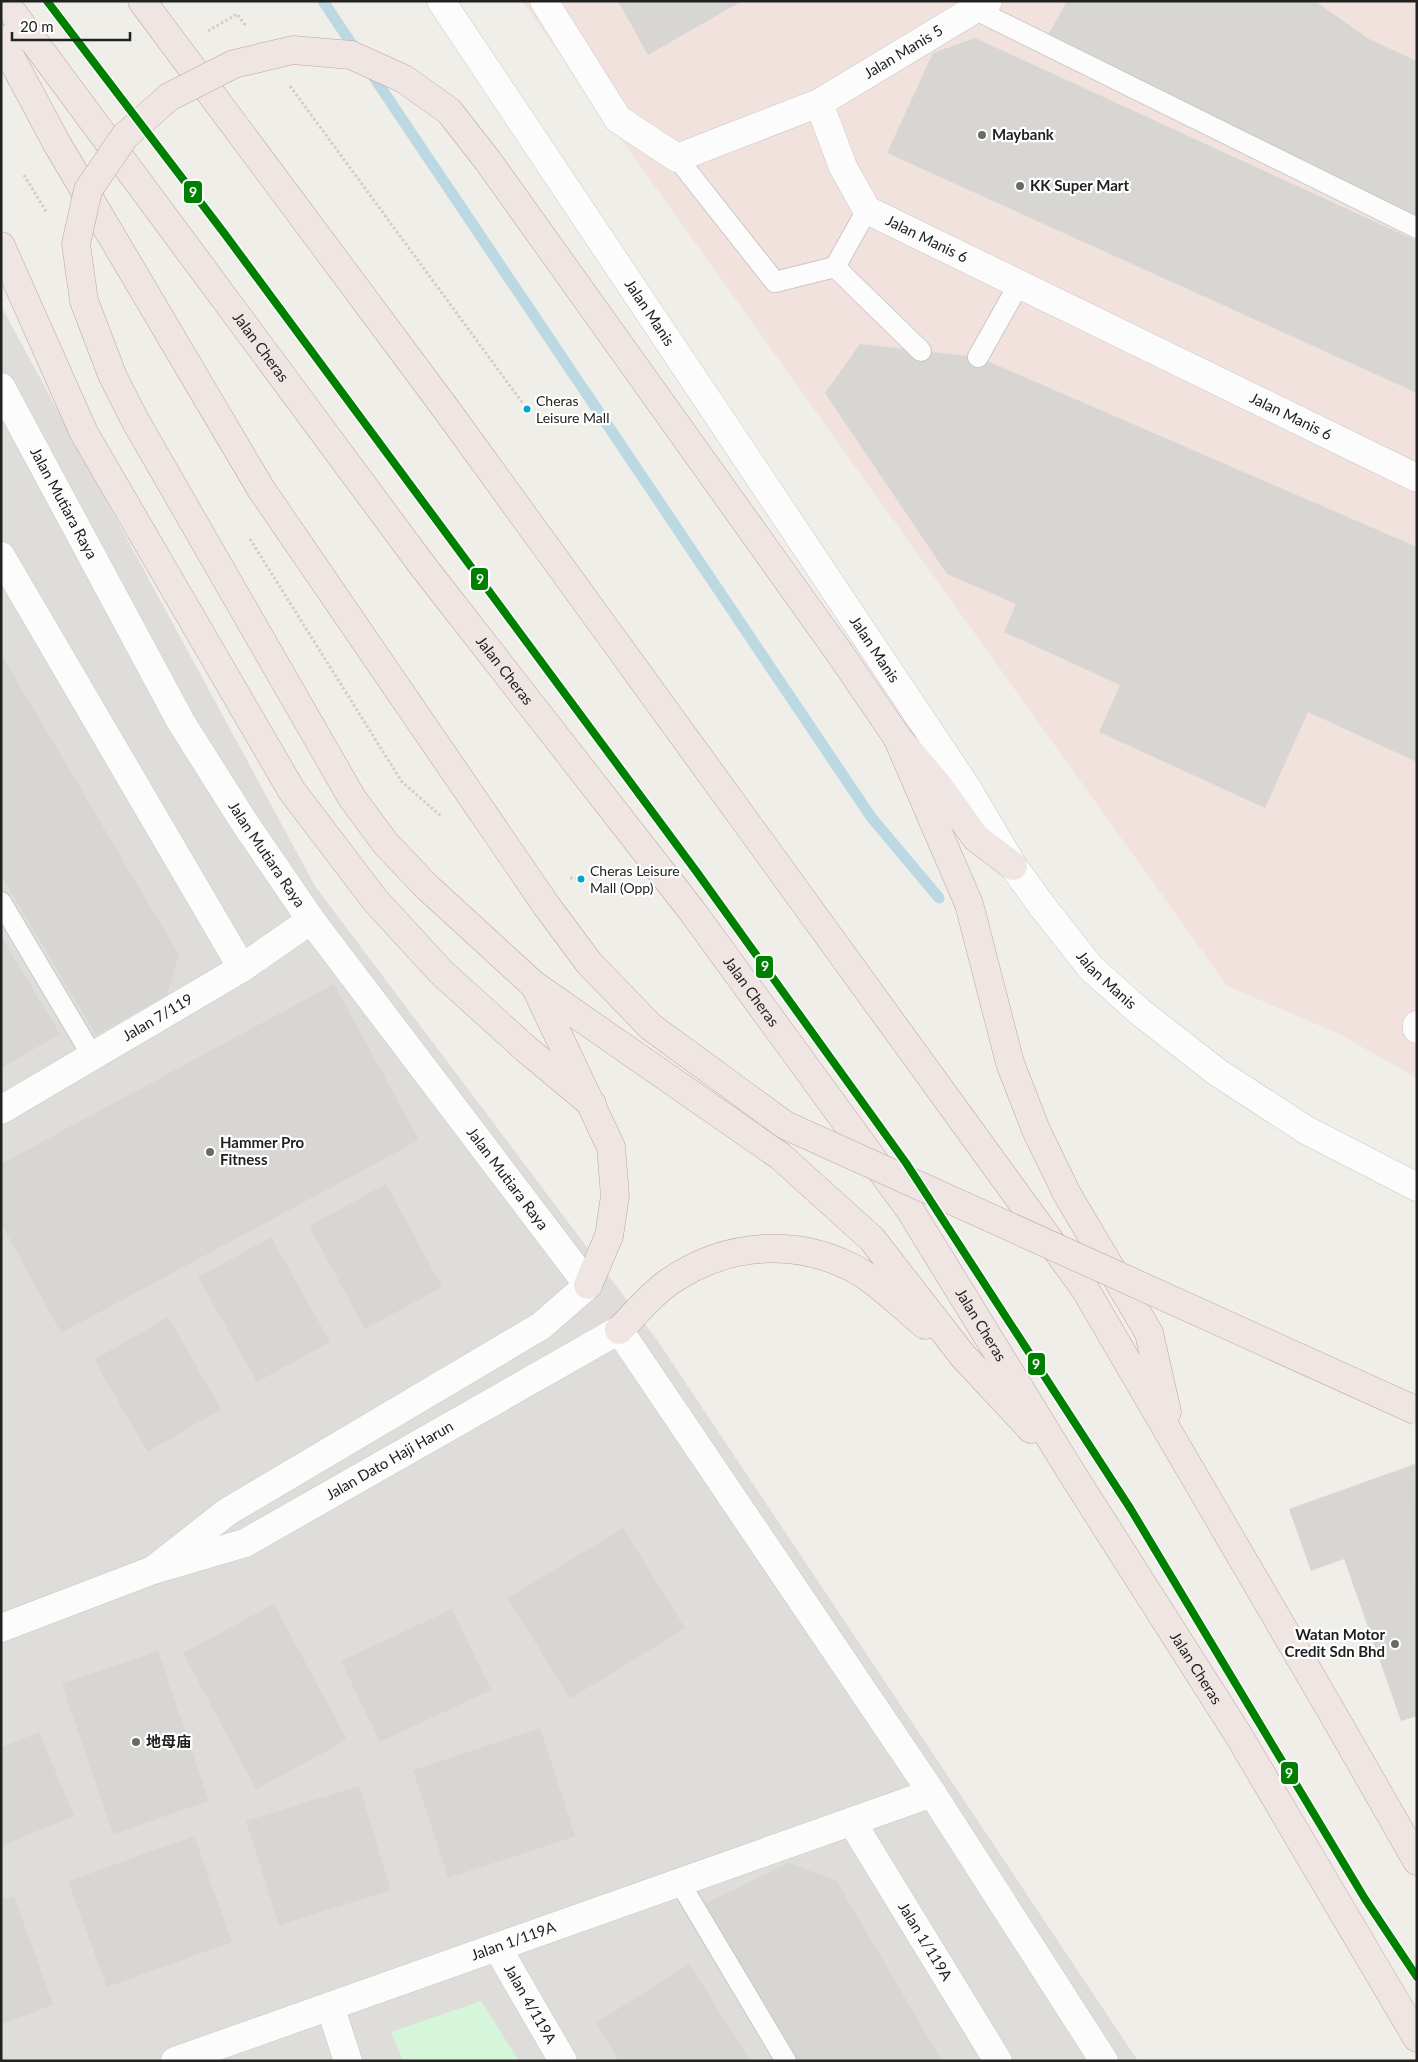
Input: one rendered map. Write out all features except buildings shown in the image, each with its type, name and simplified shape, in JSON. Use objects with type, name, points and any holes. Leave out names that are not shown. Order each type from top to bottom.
[{"type":"highway","name":"Jalan Cheras","points":[[4,1],[422,565],[692,911],[910,1210],[1072,1472],[1239,1736],[1417,2038]]},
{"type":"highway","points":[[142,1],[446,409],[1085,1289],[1417,1862]]},
{"type":"highway","points":[[1,39],[56,142],[261,489],[546,905],[589,963],[651,1027],[784,1126],[1417,1410]]},
{"type":"highway","points":[[1013,866],[976,838],[937,784],[897,737],[841,655],[488,161],[449,112],[404,79],[351,55],[293,50],[234,64],[169,97],[125,136],[88,190],[76,244],[84,301],[113,377],[136,422],[352,798],[386,844],[426,886],[534,985],[780,1156],[872,1239],[963,1356],[1072,1472]]},
{"type":"highway","points":[[1,246],[84,433],[292,791],[375,900],[442,972],[526,1049],[592,1104]]},
{"type":"highway","points":[[897,737],[969,904],[1010,1063],[1036,1130],[1067,1194],[1149,1333],[1173,1438]]},
{"type":"highway","points":[[534,985],[592,1104],[611,1148],[615,1196],[609,1236],[588,1285]]},
{"type":"highway","points":[[619,1330],[668,1283],[714,1259],[749,1250],[791,1248],[825,1256],[861,1273],[963,1356]]},
{"type":"street","name":"Jalan Manis","points":[[441,1],[967,788],[1013,866],[1091,968],[1140,1012],[1217,1072],[1306,1130],[1417,1188]]},
{"type":"street","points":[[544,1],[618,119],[676,158],[819,103]]},
{"type":"street","name":"Jalan Manis 5","points":[[819,103],[981,5]]},
{"type":"street","name":"Jalan Manis 6","points":[[819,103],[843,167],[867,210],[1417,478]]},
{"type":"street","name":"Jalan Mutiara Raya","points":[[1,387],[181,722],[244,822],[311,920],[588,1285]]},
{"type":"street","points":[[1,556],[242,968]]},
{"type":"street","name":"Jalan 7/119","points":[[1,1110],[93,1058],[242,968],[311,920]]},
{"type":"street","name":"Jalan Dato Haji Harun","points":[[153,1570],[227,1512],[541,1326],[588,1285]]},
{"type":"street","points":[[619,1330],[932,1793],[1104,2061]]},
{"type":"street","name":"Jalan Dato Haji Harun","points":[[1,1628],[153,1570],[245,1543],[619,1330]]},
{"type":"street","name":"Jalan 1/119A","points":[[176,2061],[932,1793]]},
{"type":"street","name":"Jalan 1/119A","points":[[852,1822],[998,2061]]},
{"type":"street","name":"Jalan 4/119A","points":[[497,1948],[563,2061]]},
{"type":"street","points":[[330,2006],[348,2061]]},
{"type":"lane","points":[[981,5],[1417,228]]},
{"type":"lane","points":[[676,158],[775,282],[834,267],[867,210]]},
{"type":"lane","points":[[834,267],[921,351]]},
{"type":"lane","points":[[978,357],[1019,284]]},
{"type":"lane","points":[[1,902],[93,1058]]},
{"type":"lane","points":[[680,1883],[786,2061]]},
{"type":"path","points":[[237,14],[249,30]]},
{"type":"path","points":[[284,79],[527,409]]},
{"type":"shaded area","points":[[522,1],[1417,1],[1417,1078],[1339,1034],[1227,986]]},
{"type":"shaded area","points":[[1,306],[315,886],[657,1340],[1138,2061],[1,2061]]},
{"type":"green space","points":[[481,2001],[519,2061],[403,2061],[391,2032]]},
{"type":"waterway","points":[[323,1],[357,52]]},
{"type":"waterway","points":[[369,70],[871,817],[939,898]]},
{"type":"transit line","name":"9","points":[[47,1],[224,233],[696,871],[906,1163],[1130,1508],[1365,1899],[1417,1977]]},
{"type":"place","name":"Maybank","points":[[982,135]]},
{"type":"place","name":"KK Super Mart","points":[[1020,186]]},
{"type":"place","name":"Cheras Leisure Mall","points":[[527,409]]},
{"type":"place","name":"Cheras Leisure Mall (Opp)","points":[[581,879]]},
{"type":"place","name":"Hammer Pro Fitness","points":[[210,1152]]},
{"type":"place","name":"Watan Motor Credit Sdn Bhd","points":[[1395,1644]]},
{"type":"place","name":"地母庙","points":[[136,1742]]}]
